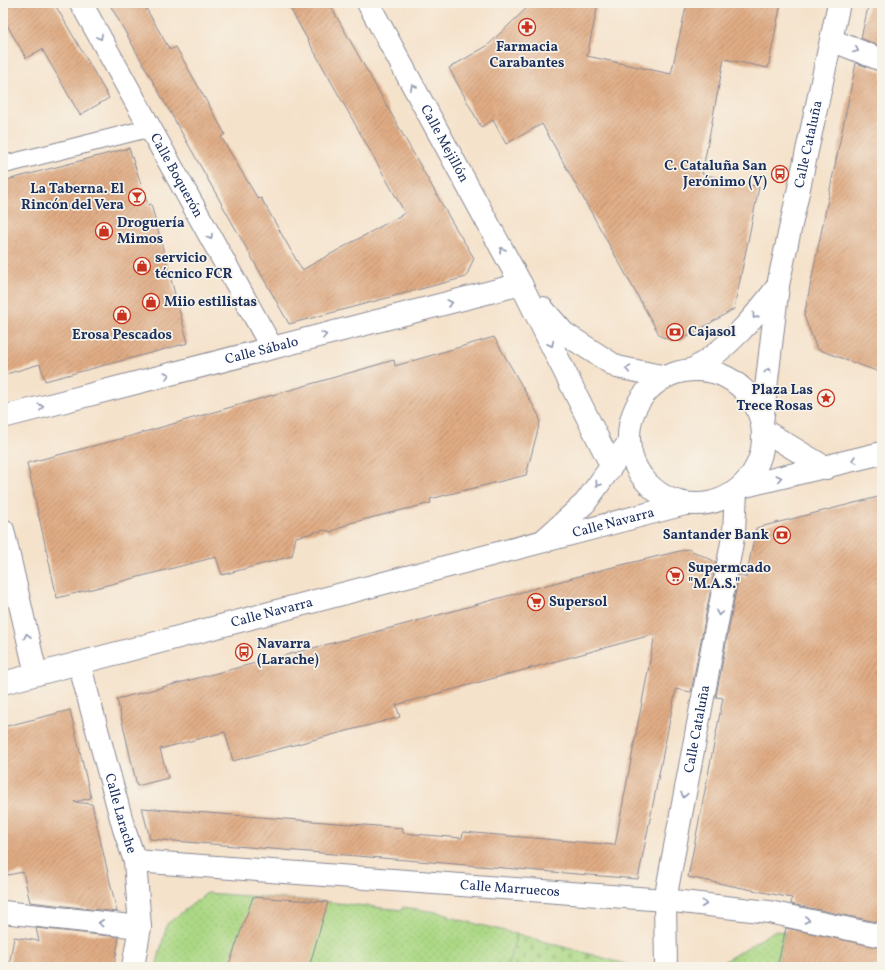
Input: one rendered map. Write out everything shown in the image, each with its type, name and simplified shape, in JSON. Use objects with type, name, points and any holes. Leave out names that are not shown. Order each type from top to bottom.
[{"type":"street","name":"Calle Boquerón","points":[[81,3],[272,348]]},
{"type":"street","name":"Calle Mejillón","points":[[368,3],[521,284],[611,465]]},
{"type":"street","name":"Calle Cataluña","points":[[762,426],[778,285],[838,3]]},
{"type":"street","points":[[831,40],[882,60]]},
{"type":"street","name":"Calle Mejillón","points":[[521,284],[564,333],[588,350],[617,367],[666,377]]},
{"type":"street","name":"Calle Sábalo","points":[[3,417],[521,284]]},
{"type":"street","name":"Calle Cataluña","points":[[692,370],[710,360],[750,323],[778,285]]},
{"type":"street","points":[[739,489],[756,467],[763,442],[762,426],[757,408],[748,395],[736,383],[723,375],[707,371],[692,370],[678,372],[666,377],[650,388],[638,403],[631,422],[629,442],[632,456],[637,470],[646,483],[658,493],[671,500],[685,504],[699,505],[712,503],[739,489],[882,453]]},
{"type":"street","points":[[762,426],[826,468]]},
{"type":"street","name":"Calle Navarra","points":[[541,542],[585,503],[629,442]]},
{"type":"street","name":"Calle Cataluña","points":[[666,967],[665,900],[734,532],[739,489]]},
{"type":"street","name":"Calle Navarra","points":[[3,682],[685,504]]},
{"type":"street","points":[[3,530],[36,674]]},
{"type":"street","name":"Calle Larache","points":[[79,663],[124,829],[135,861],[140,927],[133,967]]},
{"type":"street","name":"Calle Marruecos","points":[[135,861],[665,900],[769,912],[882,936]]},
{"type":"street","points":[[3,912],[140,927]]},
{"type":"lane","points":[[3,165],[150,128]]},
{"type":"green space","points":[[207,893],[328,902],[402,910],[403,907],[448,914],[448,917],[517,934],[507,967],[156,967],[167,924]]},
{"type":"green space","points":[[774,931],[785,932],[777,967],[715,967]]},
{"type":"green space","points":[[517,934],[636,967],[507,967]]},
{"type":"building","points":[[3,3],[54,3],[109,98],[80,115],[42,49],[26,58],[3,18]]},
{"type":"building","points":[[109,3],[143,3],[170,50],[176,47],[225,134],[221,137],[258,199],[261,198],[302,270],[405,213],[287,3],[329,3],[452,222],[474,258],[466,277],[289,324]]},
{"type":"building","points":[[532,3],[598,3],[587,56],[671,74],[687,3],[781,3],[768,68],[724,59],[702,174],[759,187],[734,309],[680,341],[678,338],[673,341],[660,336],[542,124],[506,144],[493,120],[481,127],[449,68],[487,46]]},
{"type":"building","points":[[869,3],[882,3],[882,47],[861,38]]},
{"type":"building","points":[[856,63],[882,72],[882,373],[817,349],[804,316]]},
{"type":"building","points":[[129,148],[148,205],[151,204],[188,343],[45,381],[40,364],[3,375],[3,181]]},
{"type":"building","points":[[494,337],[539,416],[540,422],[526,475],[430,499],[431,503],[350,523],[331,532],[325,530],[296,537],[292,556],[222,575],[216,557],[57,598],[27,463],[124,438],[394,360],[395,366]]},
{"type":"building","points":[[882,496],[882,923],[791,904],[792,898],[688,877],[723,698],[716,697],[739,574],[746,578],[756,528]]},
{"type":"building","points":[[688,549],[716,562],[691,692],[676,689],[638,879],[150,839],[142,808],[403,828],[403,833],[462,838],[463,832],[615,845],[655,634],[396,705],[400,717],[233,761],[225,732],[160,749],[168,778],[137,786],[117,699],[402,625],[605,569]]},
{"type":"building","points":[[70,710],[91,798],[74,802],[92,804],[117,912],[30,902],[23,872],[8,875],[3,854],[3,727]]},
{"type":"building","points":[[253,897],[328,902],[309,967],[228,967]]},
{"type":"building","points":[[36,928],[119,937],[114,967],[9,967],[14,937],[39,941]]},
{"type":"building","points":[[786,928],[882,948],[882,967],[777,967]]},
{"type":"place","name":"Farmacia Carabantes","points":[[527,27]]},
{"type":"place","name":"C. Cataluña San Jerónimo (V)","points":[[780,174]]},
{"type":"place","name":"La Taberna. El Rincón del Vera","points":[[137,197]]},
{"type":"place","name":"Droguería Mimos","points":[[104,231]]},
{"type":"place","name":"servicio técnico FCR","points":[[142,266]]},
{"type":"place","name":"Miio estilistas","points":[[151,302]]},
{"type":"place","name":"Erosa Pescados","points":[[122,315]]},
{"type":"place","name":"Cajasol","points":[[675,332]]},
{"type":"place","name":"Plaza Las Trece Rosas","points":[[826,398]]},
{"type":"place","name":"Santander Bank","points":[[782,535]]},
{"type":"place","name":"Supermcado \"M.A.S.\"","points":[[675,576]]},
{"type":"place","name":"Supersol","points":[[536,602]]},
{"type":"place","name":"Navarra (Larache)","points":[[244,652]]}]
